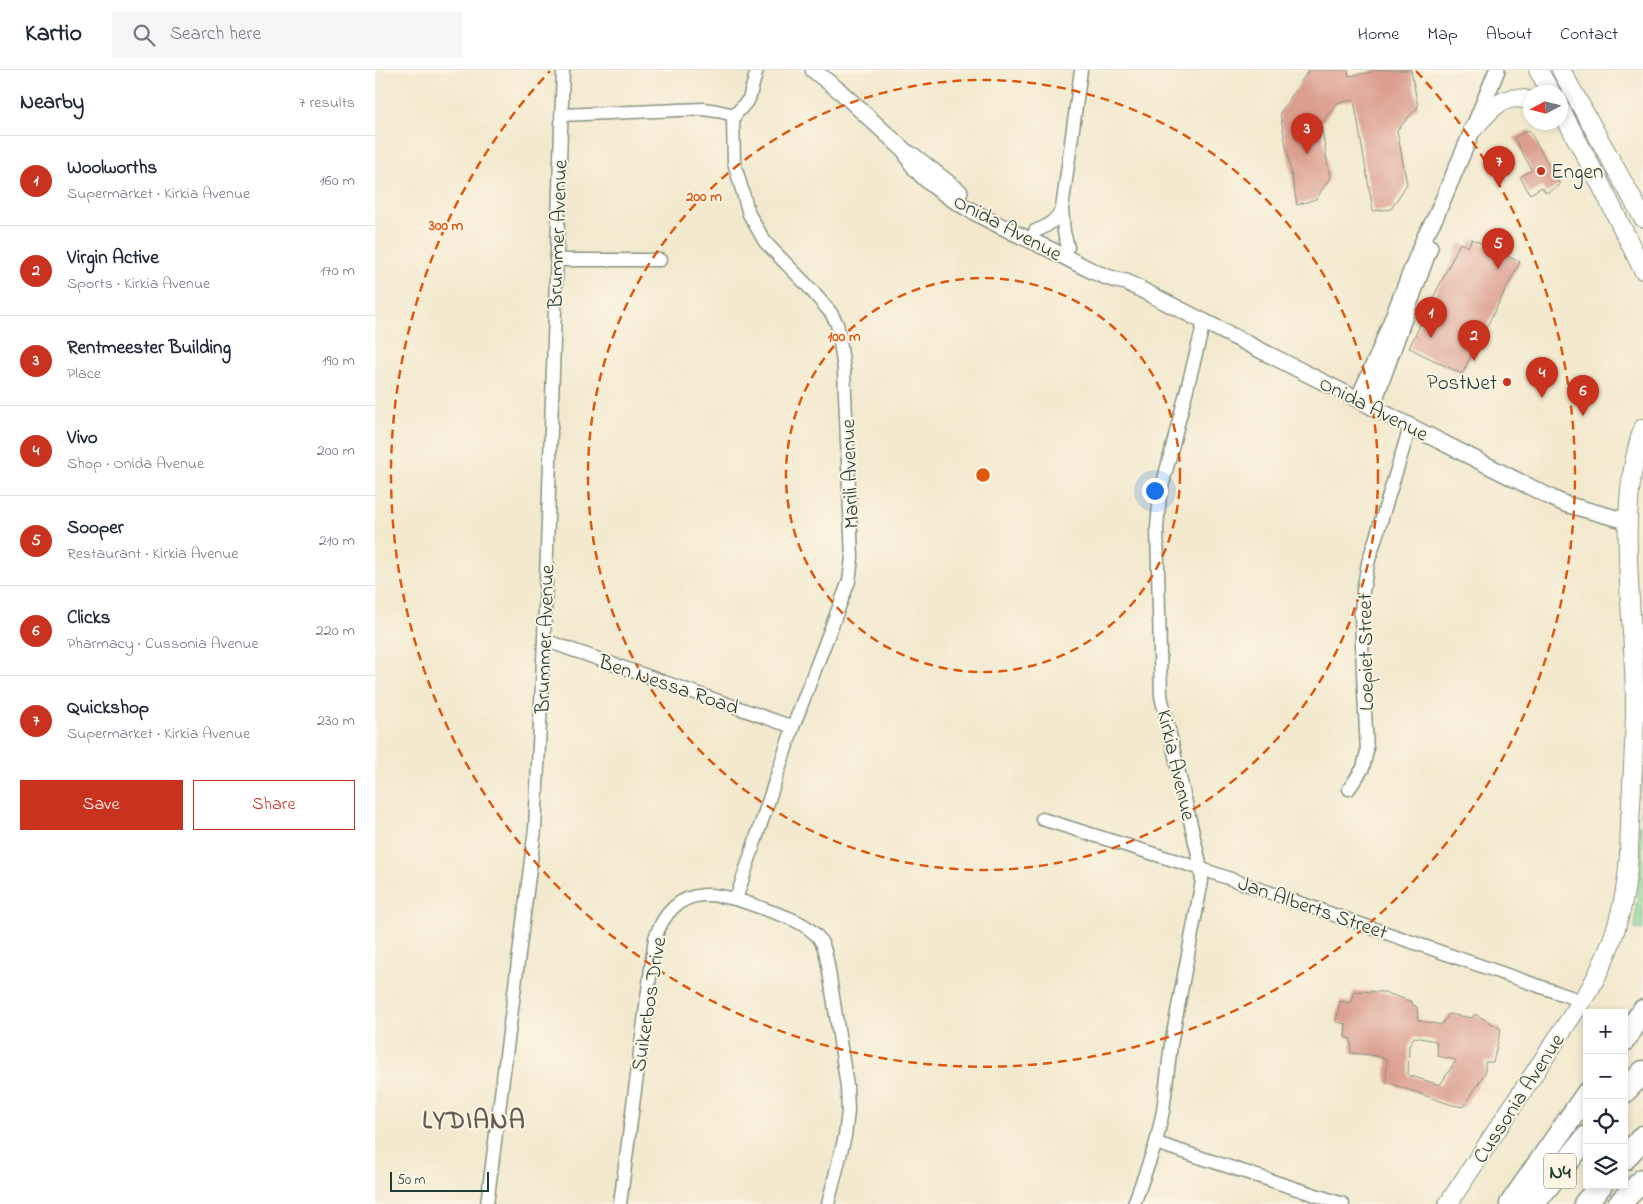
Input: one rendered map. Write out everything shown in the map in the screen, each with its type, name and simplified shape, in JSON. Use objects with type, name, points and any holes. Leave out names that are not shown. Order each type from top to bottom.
[{"type":"highway","points":[[1628,1034],[1643,1011]]},
{"type":"highway","points":[[1628,1088],[1643,1072]]},
{"type":"highway","points":[[1511,1204],[1584,1099]]},
{"type":"highway","points":[[1628,1154],[1643,1137]]},
{"type":"highway","name":"N4","points":[[1533,1204],[1583,1142]]},
{"type":"highway","points":[[1619,1204],[1643,1180]]},
{"type":"highway","name":"N4","points":[[1585,1204],[1598,1189]]},
{"type":"main road","points":[[1538,70],[1547,85]]},
{"type":"main road","points":[[1564,74],[1643,218]]},
{"type":"main road","points":[[1473,129],[1489,111],[1505,100],[1515,97],[1523,99]]},
{"type":"main road","points":[[1568,124],[1643,270]]},
{"type":"main road","name":"Cussonia Avenue","points":[[1448,1204],[1582,1000],[1608,953],[1617,930],[1624,900],[1629,855],[1635,703],[1627,521],[1637,449],[1643,428]]},
{"type":"main road","points":[[1627,521],[1638,507],[1643,493]]},
{"type":"main road","points":[[1635,703],[1643,640]]},
{"type":"street","name":"Brummer Avenue","points":[[487,1204],[534,837],[538,781],[563,70]]},
{"type":"street","points":[[561,115],[703,109],[717,110],[735,115],[749,99],[757,70]]},
{"type":"street","name":"Onida Avenue","points":[[813,70],[841,92],[906,152],[965,195],[1114,272],[1126,282],[1565,504],[1627,521]]},
{"type":"street","points":[[1068,248],[1063,232],[1062,209],[1081,70]]},
{"type":"street","points":[[1357,399],[1377,357],[1425,236],[1436,216],[1497,70]]},
{"type":"street","name":"Marili Avenue","points":[[735,115],[733,126],[734,162],[749,214],[765,242],[807,285],[831,313],[837,324],[844,370],[852,550],[851,575],[793,727],[737,899]]},
{"type":"street","name":"Onida Avenue","points":[[906,152],[909,161],[916,170],[934,186],[962,204],[1093,272],[1113,280],[1126,282]]},
{"type":"street","points":[[1035,231],[1053,222],[1062,209]]},
{"type":"street","points":[[1372,407],[1429,250],[1436,216]]},
{"type":"street","points":[[556,260],[660,260]]},
{"type":"street","name":"Kirkia Avenue","points":[[1134,1204],[1156,1143],[1163,1112],[1171,1044],[1201,888],[1202,869],[1161,696],[1157,527],[1160,495],[1204,322]]},
{"type":"street","name":"Loepiet Street","points":[[1349,789],[1363,768],[1367,751],[1362,623],[1362,600],[1365,579],[1368,563],[1410,427]]},
{"type":"street","name":"Ben Nessa Road","points":[[544,640],[793,727]]},
{"type":"street","name":"Jan Alberts Street","points":[[1042,818],[1202,869],[1582,1000]]},
{"type":"street","name":"Suikerbos Drive","points":[[620,1204],[658,930],[666,916],[679,904],[687,899],[708,894],[737,899],[802,924],[820,939],[825,951],[847,1086],[848,1111],[845,1136],[828,1204]]},
{"type":"street","points":[[1156,1143],[1343,1204]]},
{"type":"green space","points":[[1643,772],[1643,930],[1635,929]]},
{"type":"building","points":[[1309,70],[1348,70],[1349,76],[1371,72],[1371,70],[1411,70],[1418,107],[1397,130],[1407,184],[1391,209],[1373,211],[1354,100],[1337,103],[1321,124],[1330,178],[1316,199],[1297,205],[1280,113]]},
{"type":"building","points":[[1529,130],[1560,185],[1546,193],[1542,187],[1530,194],[1520,177],[1532,170],[1514,138]]},
{"type":"building","points":[[1472,239],[1520,262],[1462,374],[1409,348],[1460,243],[1468,247]]},
{"type":"building","points":[[1354,991],[1384,992],[1412,1002],[1417,1007],[1418,1020],[1441,1025],[1449,1014],[1472,1018],[1475,1014],[1501,1029],[1493,1062],[1485,1062],[1485,1073],[1464,1107],[1452,1105],[1386,1082],[1387,1059],[1351,1053],[1351,1039],[1345,1037],[1346,1024],[1336,1022],[1340,1001],[1350,1003]],"holes":[[[1414,1037],[1436,1041],[1438,1056],[1456,1060],[1440,1085],[1408,1075],[1409,1046]]]},
{"type":"place","name":"Rentmeester Building","points":[[1307,154]]},
{"type":"place","name":"Engen","points":[[1541,171]]},
{"type":"place","name":"Quickshop","points":[[1499,187]]},
{"type":"place","name":"Sooper","points":[[1498,269]]},
{"type":"place","name":"Woolworths","points":[[1431,338]]},
{"type":"place","name":"Virgin Active","points":[[1474,361]]},
{"type":"place","name":"PostNet","points":[[1507,382]]},
{"type":"place","name":"Vivo","points":[[1542,398]]},
{"type":"place","name":"Clicks","points":[[1583,416]]},
{"type":"district","name":"LYDIANA","points":[[474,1119]]}]
